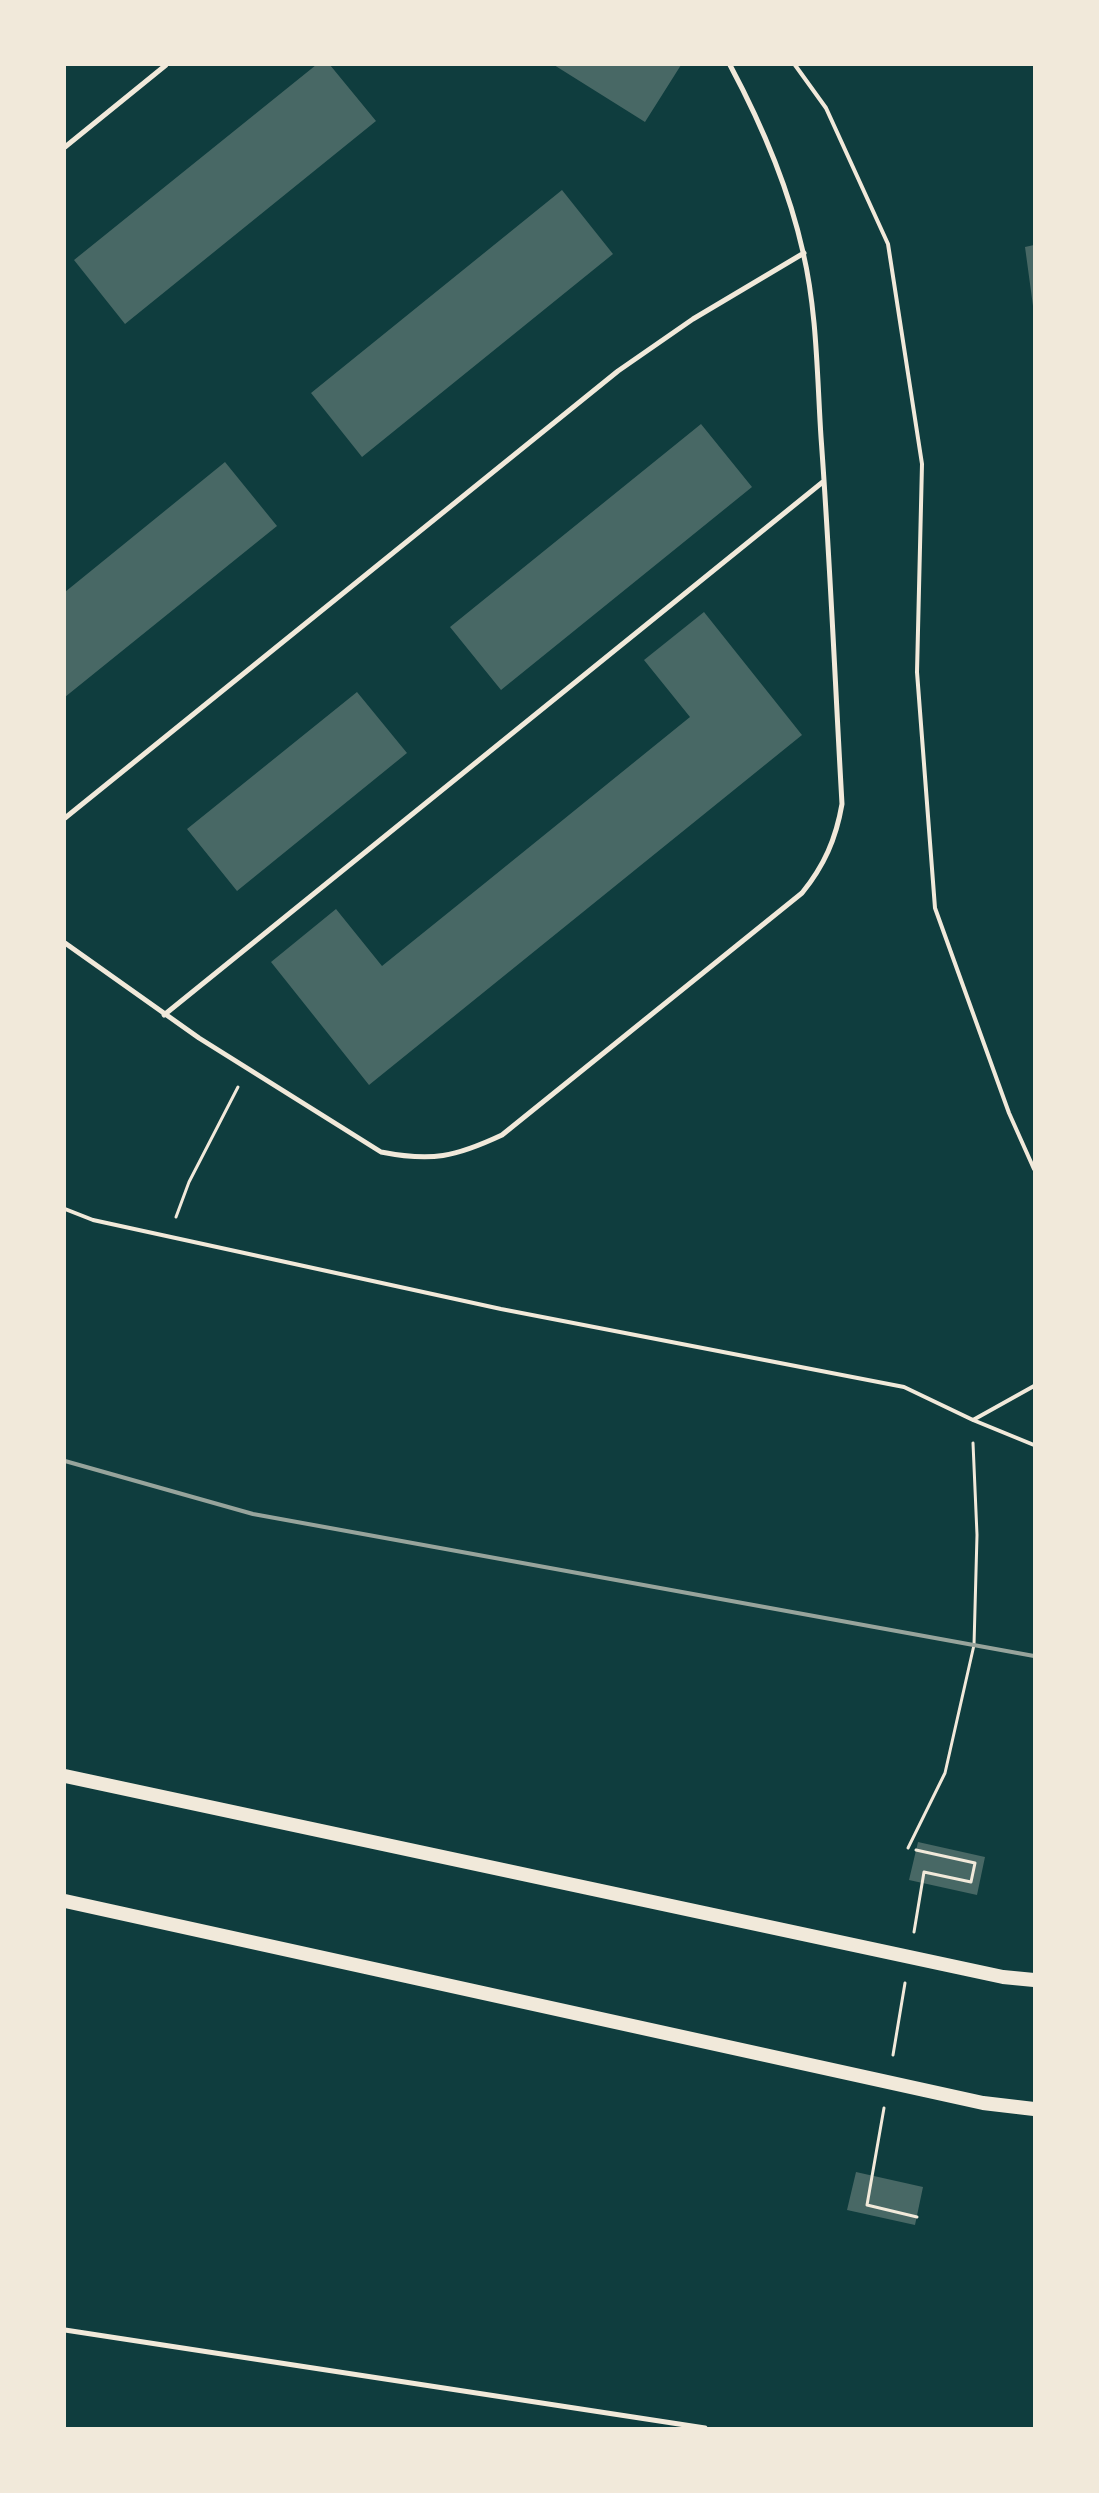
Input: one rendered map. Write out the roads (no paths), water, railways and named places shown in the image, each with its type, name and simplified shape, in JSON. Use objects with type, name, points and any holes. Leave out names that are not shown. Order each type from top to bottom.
[{"type":"highway","points":[[65,1776],[993,1975],[1034,1980]]},
{"type":"highway","points":[[65,1901],[983,2103],[1034,2109]]},
{"type":"street","points":[[65,147],[166,65]]},
{"type":"street","points":[[65,943],[164,1015],[381,1152],[410,1158],[439,1157],[468,1151],[502,1136],[802,893],[816,876],[829,853],[837,831],[842,804],[824,481],[811,297],[804,253],[782,176],[762,127],[730,65]]},
{"type":"street","points":[[65,818],[618,371],[693,320],[804,253]]},
{"type":"street","points":[[164,1015],[824,481]]},
{"type":"street","points":[[65,2330],[705,2428]]},
{"type":"lane","points":[[795,65],[826,108],[888,244],[922,464],[917,672],[935,908],[1009,1113],[1034,1169]]},
{"type":"lane","points":[[65,1209],[93,1220],[501,1309],[904,1386],[972,1420],[1034,1445]]},
{"type":"lane","points":[[972,1420],[1034,1386]]},
{"type":"railway","points":[[65,1461],[253,1514],[1034,1656]]}]
